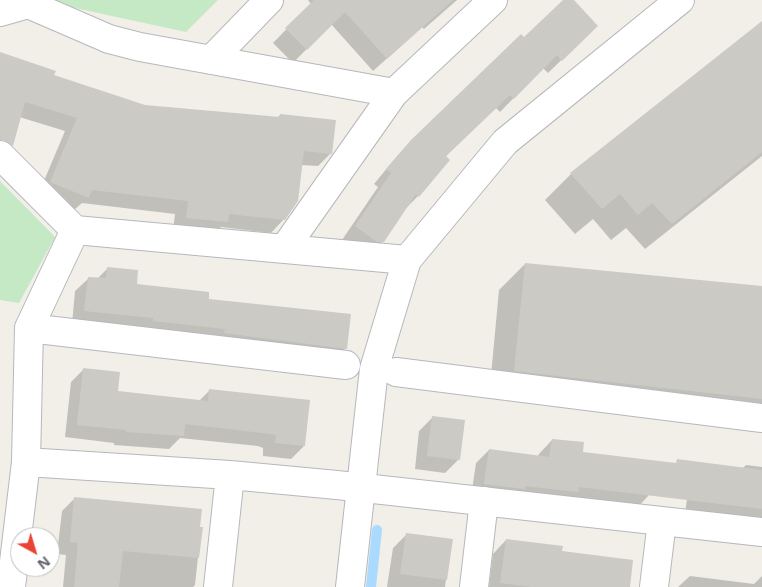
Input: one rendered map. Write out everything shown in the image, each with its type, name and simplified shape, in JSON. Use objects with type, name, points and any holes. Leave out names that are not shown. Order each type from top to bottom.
[{"type":"street","points":[[211,60],[269,0]]},
{"type":"street","points":[[284,249],[394,93],[493,0]]},
{"type":"street","points":[[350,587],[374,369],[407,260],[505,142],[680,0]]},
{"type":"street","points":[[0,12],[28,4],[109,39],[140,47],[394,93]]},
{"type":"street","points":[[0,155],[75,230],[407,260]]},
{"type":"street","points":[[11,587],[26,462],[29,328],[75,230]]},
{"type":"street","points":[[29,328],[346,365]]},
{"type":"street","points":[[396,372],[762,418]]},
{"type":"street","points":[[26,462],[230,475],[361,487],[762,532]]},
{"type":"street","points":[[218,587],[230,475]]},
{"type":"street","points":[[474,587],[484,501]]},
{"type":"street","points":[[654,587],[662,521]]},
{"type":"green space","points":[[38,0],[218,0],[186,32]]},
{"type":"green space","points":[[0,181],[55,237],[19,303],[0,300]]},
{"type":"building","points":[[314,0],[453,0],[387,59],[345,12],[307,50],[285,28]]},
{"type":"building","points":[[563,0],[574,0],[598,26],[562,61],[557,55],[514,99],[510,95],[446,156],[450,160],[419,197],[416,194],[384,242],[377,242],[355,226],[391,173],[386,169],[411,140],[521,34],[524,37]]},
{"type":"building","points":[[762,21],[762,152],[672,224],[652,203],[638,215],[620,194],[602,209],[570,173]]},
{"type":"building","points":[[0,52],[56,71],[54,75],[145,105],[280,117],[280,114],[336,120],[332,154],[304,151],[298,201],[285,220],[229,214],[228,222],[186,218],[188,201],[92,190],[89,198],[50,182],[77,118],[25,102],[13,146],[4,140],[0,140]]},
{"type":"building","points":[[525,263],[762,286],[762,399],[514,371]]},
{"type":"building","points":[[107,267],[138,270],[137,284],[209,292],[209,299],[351,314],[347,349],[224,333],[225,329],[153,321],[153,318],[84,311],[88,277],[106,278]]},
{"type":"building","points":[[83,368],[120,372],[118,391],[208,401],[209,389],[310,400],[305,446],[275,443],[276,435],[271,434],[185,424],[184,436],[126,432],[126,430],[77,425]]},
{"type":"building","points":[[432,416],[465,420],[460,460],[427,456]]},
{"type":"building","points":[[552,439],[584,442],[583,452],[676,463],[677,459],[762,470],[762,509],[579,487],[578,492],[525,486],[525,489],[484,484],[489,449],[549,457]]},
{"type":"building","points":[[74,497],[202,509],[200,527],[203,527],[199,558],[123,551],[119,587],[74,587],[78,543],[70,542]]},
{"type":"building","points":[[406,533],[453,539],[447,580],[400,574]]},
{"type":"building","points":[[506,539],[563,546],[562,551],[633,560],[630,587],[532,587],[500,583]]},
{"type":"waterway","points":[[371,587],[377,530]]}]
